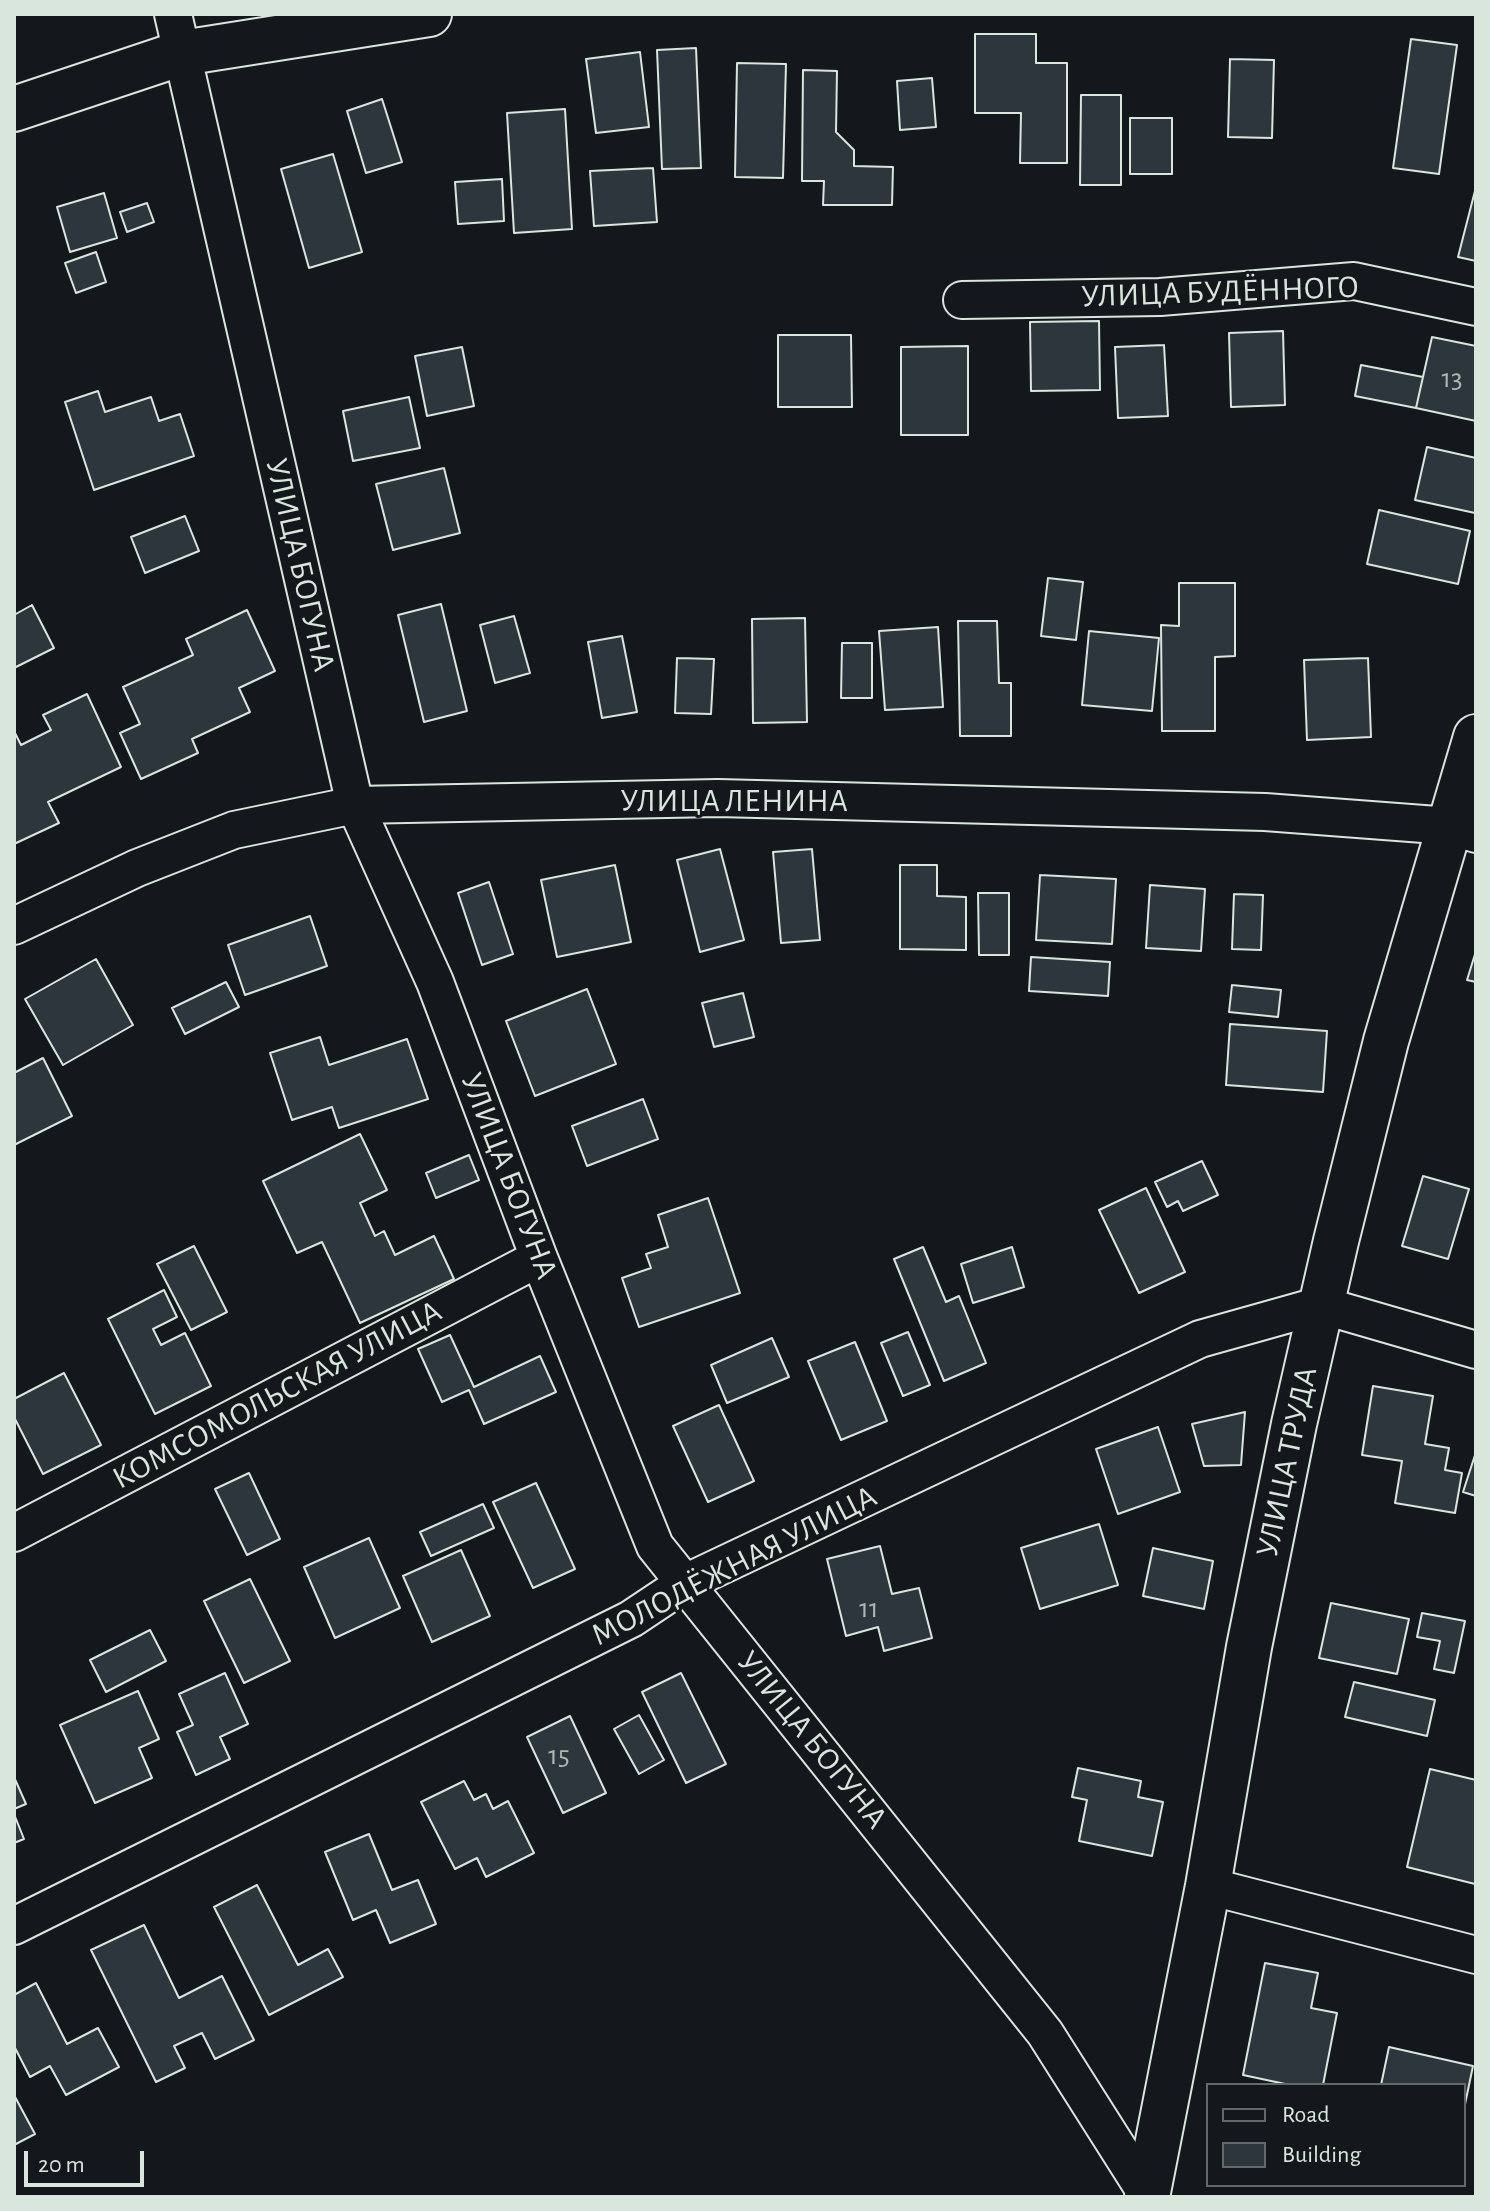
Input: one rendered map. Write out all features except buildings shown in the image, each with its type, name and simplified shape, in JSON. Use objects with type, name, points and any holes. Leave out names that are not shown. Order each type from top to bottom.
[{"type":"street","points":[[14,109],[178,33],[429,14]]},
{"type":"street","name":"УЛИЦА БОГУНА","points":[[178,33],[355,805],[435,982],[539,1258],[655,1546],[1045,2033],[1147,2196]]},
{"type":"street","name":"УЛИЦА БУДЁННОГО","points":[[962,300],[1160,297],[1354,281],[1476,307]]},
{"type":"street","name":"УЛИЦА ТРУДА","points":[[1147,2196],[1208,1886],[1249,1647],[1321,1305],[1386,1041],[1463,830],[1476,737]]},
{"type":"street","name":"УЛИЦА ЛЕНИНА","points":[[14,926],[137,868],[234,830],[355,805],[718,798],[1265,812],[1463,830]]},
{"type":"street","name":"КОМСОМОЛЬСКАЯ УЛИЦА","points":[[14,1533],[539,1258]]},
{"type":"street","points":[[1321,1305],[1476,1350]]},
{"type":"street","name":"МОЛОДЁЖНАЯ УЛИЦА","points":[[14,1926],[631,1619],[685,1583],[1200,1339],[1321,1305]]},
{"type":"street","points":[[1208,1886],[1476,1955]]}]
